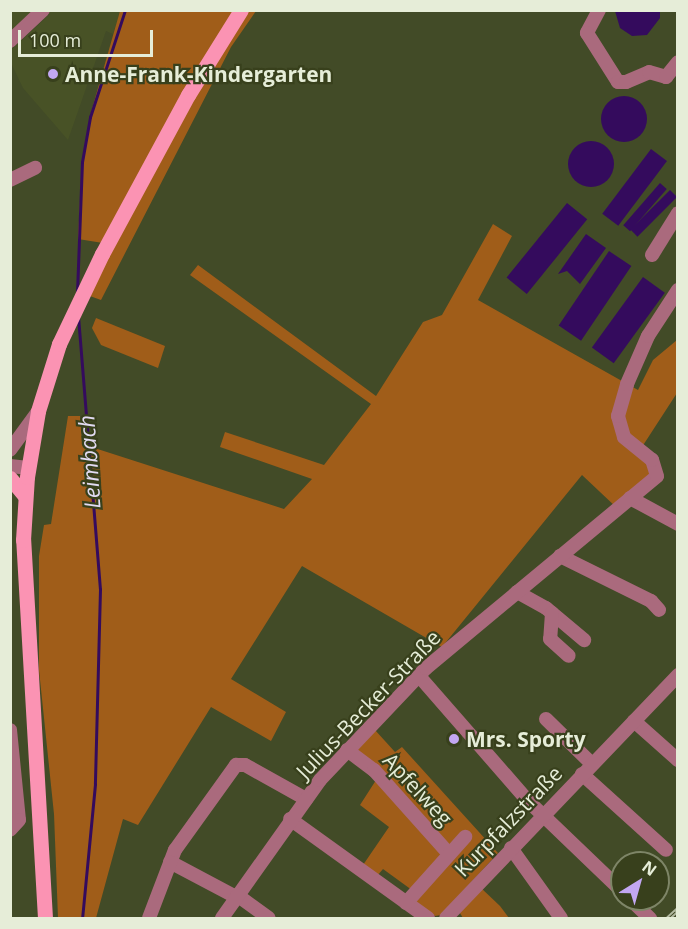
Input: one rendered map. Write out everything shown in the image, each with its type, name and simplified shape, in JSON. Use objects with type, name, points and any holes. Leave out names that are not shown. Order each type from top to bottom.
[{"type":"main road","points":[[45,918],[26,627],[25,496],[38,411],[59,344],[94,270],[188,95],[241,10]]},
{"type":"main road","points":[[10,478],[25,496]]},
{"type":"street","points":[[10,42],[43,10]]},
{"type":"street","points":[[598,10],[587,33],[618,81],[626,82],[649,72],[666,77],[678,62]]},
{"type":"street","points":[[10,174],[35,168],[10,180]]},
{"type":"street","points":[[652,255],[678,213]]},
{"type":"street","name":"Julius-Becker-Straße","points":[[222,918],[306,799],[419,676],[657,476],[652,460],[624,437],[618,416],[627,384],[648,336],[678,290]]},
{"type":"street","points":[[10,450],[38,411]]},
{"type":"street","points":[[10,455],[28,468]]},
{"type":"street","points":[[10,466],[28,468]]},
{"type":"street","points":[[630,498],[678,524]]},
{"type":"street","points":[[560,556],[568,563],[651,601],[659,609]]},
{"type":"street","points":[[517,592],[552,613],[584,640]]},
{"type":"street","points":[[552,613],[550,639],[569,656]]},
{"type":"street","name":"Kurpfalzstraße","points":[[454,915],[511,848],[678,675]]},
{"type":"street","points":[[419,676],[543,816],[610,880]]},
{"type":"street","points":[[546,719],[592,764]]},
{"type":"street","points":[[634,721],[678,760]]},
{"type":"street","points":[[10,730],[19,820],[13,829]]},
{"type":"street","name":"Apfelweg","points":[[350,752],[379,775],[449,854]]},
{"type":"street","points":[[149,918],[170,862],[238,763],[306,799]]},
{"type":"street","points":[[582,774],[666,850]]},
{"type":"street","points":[[290,819],[428,918]]},
{"type":"street","points":[[406,903],[465,837]]},
{"type":"street","points":[[511,848],[561,918]]},
{"type":"street","points":[[170,862],[236,896],[269,918]]},
{"type":"shaded area","name":"Anne-Frank-Kindergarten","points":[[11,11],[120,11],[113,34],[106,31],[68,140],[23,88],[11,63],[11,50],[50,14],[42,12],[11,41]]},
{"type":"shaded area","points":[[120,11],[233,11],[103,243],[78,239],[82,162],[90,116]]},
{"type":"shaded area","points":[[249,11],[256,11],[231,47],[101,300],[87,295],[218,56]]},
{"type":"shaded area","points":[[615,11],[660,11],[660,18],[647,35],[632,36],[620,28]]},
{"type":"shaded area","points":[[624,96],[640,103],[647,119],[640,135],[624,142],[608,135],[601,119],[608,103]]},
{"type":"shaded area","points":[[591,141],[607,148],[614,164],[607,180],[591,187],[575,180],[568,164],[575,148]]},
{"type":"shaded area","points":[[651,149],[667,161],[618,226],[602,214]]},
{"type":"shaded area","points":[[660,183],[667,189],[630,231],[623,225]]},
{"type":"shaded area","points":[[670,190],[677,197],[637,237],[630,230]]},
{"type":"shaded area","points":[[567,203],[587,219],[527,294],[507,278]]},
{"type":"shaded area","points":[[493,224],[512,236],[478,300],[638,390],[653,360],[677,340],[677,393],[640,450],[656,470],[617,508],[582,475],[442,647],[302,566],[231,679],[286,712],[271,741],[211,707],[138,825],[123,819],[96,918],[58,918],[54,814],[39,670],[39,556],[44,525],[51,524],[68,416],[80,416],[82,444],[284,509],[312,479],[220,447],[225,432],[324,465],[371,404],[190,275],[198,265],[376,396],[423,322],[442,315]]},
{"type":"shaded area","points":[[586,234],[606,248],[580,284],[567,271],[558,274]]},
{"type":"shaded area","points":[[609,251],[631,266],[581,341],[559,326]]},
{"type":"shaded area","points":[[643,277],[665,293],[614,363],[592,347]]},
{"type":"shaded area","points":[[96,318],[165,346],[158,368],[101,345],[92,328]]},
{"type":"shaded area","points":[[375,730],[395,752],[402,747],[498,853],[441,915],[435,916],[413,901],[416,893],[383,869],[377,876],[363,865],[389,827],[360,805],[378,777],[355,751]]},
{"type":"shaded area","points":[[480,887],[509,918],[463,918],[458,910]]},
{"type":"waterway","name":"Leimbach","points":[[77,292],[82,162],[90,117],[125,10]]},
{"type":"waterway","name":"Leimbach","points":[[78,316],[100,589],[95,784],[82,918]]},
{"type":"railway","points":[[668,918],[678,909]]},
{"type":"place","name":"Anne-Frank-Kindergarten","points":[[53,74]]},
{"type":"place","name":"Mrs. Sporty","points":[[454,739]]}]
